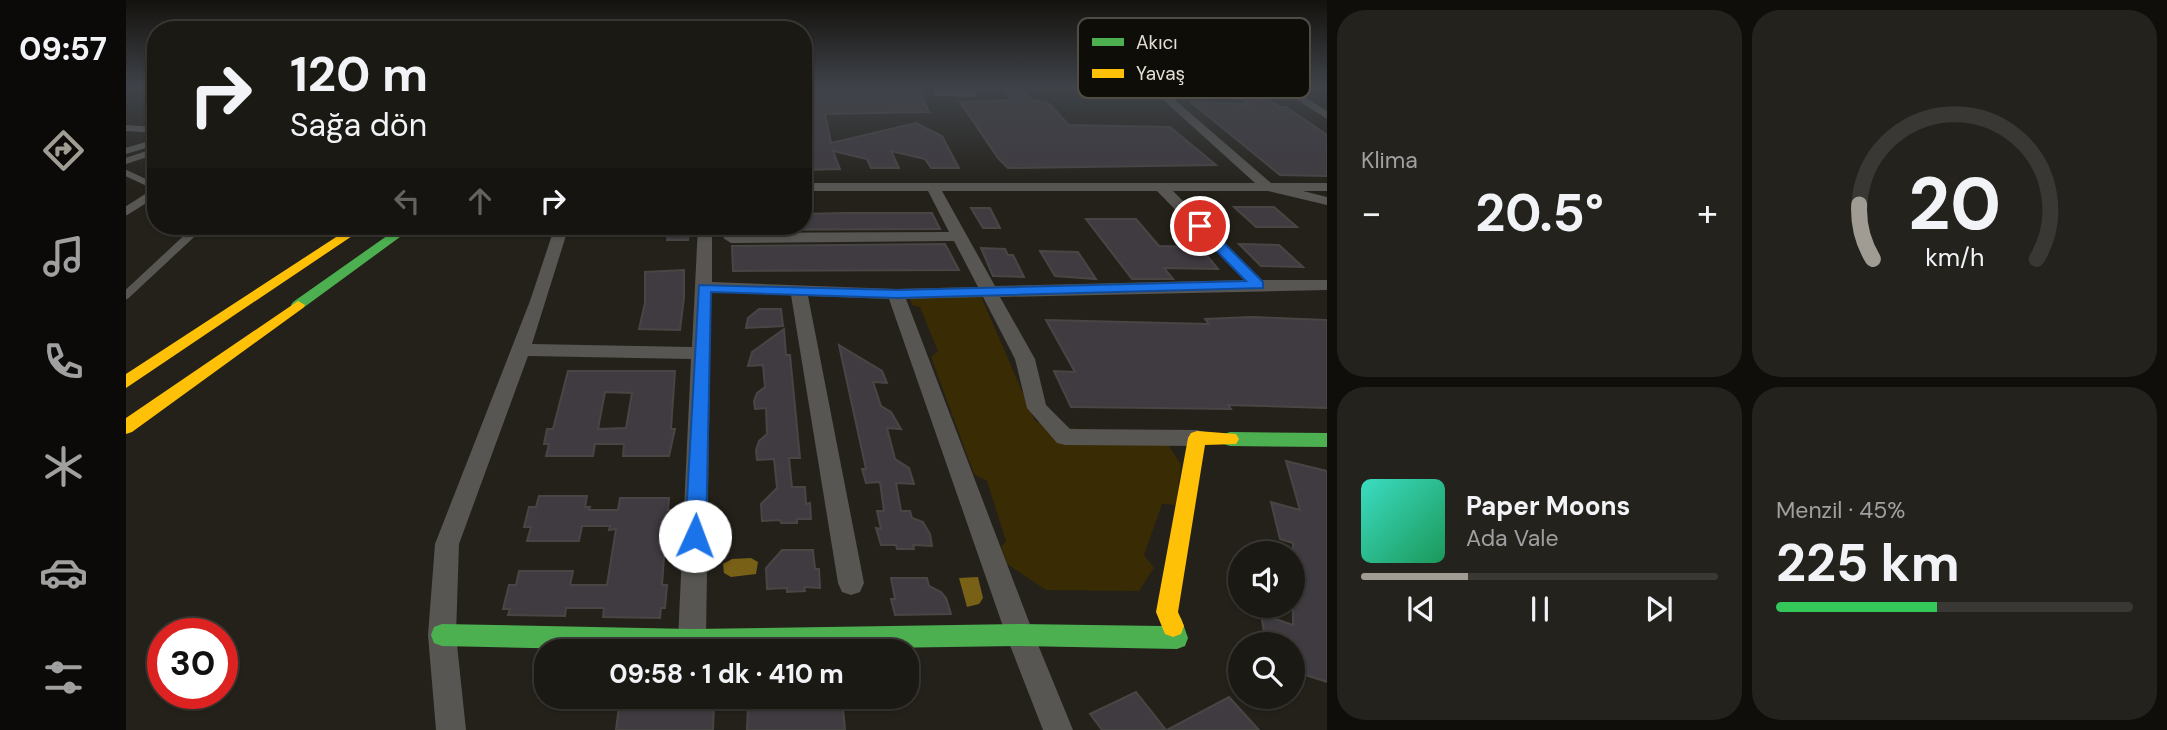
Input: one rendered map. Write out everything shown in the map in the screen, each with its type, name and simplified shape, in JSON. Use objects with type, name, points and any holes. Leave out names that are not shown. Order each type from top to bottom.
[{"type":"main road","points":[[126,382],[347,235]]},
{"type":"main road","points":[[126,427],[396,235]]},
{"type":"main road","points":[[758,639],[1020,635],[1177,638],[1167,612],[1197,438],[1327,440]]},
{"type":"main road","points":[[442,635],[642,639]]},
{"type":"street","points":[[1193,121],[1269,187],[1327,201]]},
{"type":"street","points":[[812,187],[1327,187]]},
{"type":"street","points":[[933,187],[1025,359],[1037,408],[1065,437],[1197,438]]},
{"type":"street","points":[[1161,187],[1258,285]]},
{"type":"street","points":[[451,730],[442,635],[447,544],[539,301],[559,235]]},
{"type":"street","points":[[692,639],[705,235]]},
{"type":"street","points":[[731,239],[958,236]]},
{"type":"street","points":[[704,288],[897,294],[1327,285]]},
{"type":"street","points":[[799,292],[851,583]]},
{"type":"street","points":[[897,294],[1020,635],[1058,730]]},
{"type":"street","points":[[520,350],[702,353]]},
{"type":"lane","points":[[126,128],[147,127]]},
{"type":"lane","points":[[126,151],[147,145]]},
{"type":"lane","points":[[126,161],[147,154]]},
{"type":"lane","points":[[126,173],[147,184]]},
{"type":"lane","points":[[126,211],[147,196]]},
{"type":"lane","points":[[126,295],[190,235]]},
{"type":"shaded area","points":[[908,294],[980,294],[1035,421],[1044,425],[1164,439],[1181,464],[1176,505],[1162,504],[1144,555],[1154,568],[1139,591],[1046,590],[1007,564],[1001,547],[1006,541],[987,481],[974,474],[931,357],[938,351],[920,307],[912,305]]},
{"type":"shaded area","points":[[751,558],[758,562],[756,574],[731,577],[724,573],[723,564],[732,559]]},
{"type":"shaded area","points":[[978,577],[983,598],[979,604],[967,607],[959,578]]},
{"type":"building","points":[[812,121],[826,121],[831,143],[916,123],[942,136],[959,168],[931,168],[925,159],[891,151],[899,168],[871,168],[867,159],[833,151],[840,169],[812,170]]},
{"type":"building","points":[[973,121],[1065,121],[1069,125],[1170,127],[1216,165],[1008,168]]},
{"type":"building","points":[[1214,121],[1307,121],[1327,135],[1327,176],[1280,175]]},
{"type":"building","points":[[1234,207],[1274,207],[1297,227],[1256,227]]},
{"type":"building","points":[[971,208],[990,208],[1000,228],[983,228]]},
{"type":"building","points":[[932,213],[940,229],[812,230],[812,214]]},
{"type":"building","points":[[1086,219],[1136,219],[1159,246],[1200,247],[1218,269],[1164,268],[1173,279],[1132,279]]},
{"type":"building","points":[[668,235],[688,235],[688,240],[667,240]]},
{"type":"building","points":[[945,244],[959,270],[733,271],[732,246]]},
{"type":"building","points":[[1239,244],[1279,245],[1303,267],[1261,266]]},
{"type":"building","points":[[981,248],[1005,249],[1008,255],[1013,255],[1024,277],[993,276]]},
{"type":"building","points":[[1040,251],[1078,252],[1096,279],[1055,276]]},
{"type":"building","points":[[684,270],[680,330],[639,329],[645,303],[645,272]]},
{"type":"building","points":[[759,309],[781,309],[783,326],[746,328],[748,318]]},
{"type":"building","points":[[1252,317],[1327,320],[1327,408],[1228,405],[1231,409],[1071,407],[1054,371],[1075,372],[1046,320],[1209,324],[1205,319]]},
{"type":"building","points":[[784,329],[786,355],[790,355],[800,458],[789,458],[792,487],[805,487],[806,504],[810,503],[811,519],[797,519],[797,523],[762,521],[761,504],[777,488],[774,459],[757,460],[759,441],[767,434],[766,408],[755,409],[754,401],[757,393],[765,387],[763,365],[748,366],[752,352]]},
{"type":"building","points":[[839,345],[882,371],[887,383],[873,382],[881,406],[891,412],[901,429],[887,428],[895,459],[909,468],[914,484],[896,483],[901,511],[910,511],[912,518],[923,522],[930,534],[932,546],[913,545],[914,549],[897,549],[896,545],[881,545],[876,528],[881,529],[877,511],[884,511],[880,482],[866,483],[862,469],[866,469]]},
{"type":"building","points":[[568,371],[675,371],[671,429],[675,429],[669,456],[623,456],[624,444],[595,444],[593,456],[546,456],[549,444],[544,444],[547,429],[553,429]],"holes":[[[605,392],[632,393],[626,428],[598,429]]]},
{"type":"building","points":[[1286,461],[1327,471],[1327,682],[1305,675],[1305,632],[1264,632],[1262,618],[1273,618],[1293,625],[1293,618],[1305,618],[1305,541],[1280,539],[1271,502],[1300,510]]},
{"type":"building","points":[[539,496],[587,496],[585,507],[590,507],[589,510],[618,510],[620,498],[669,498],[668,510],[673,510],[671,529],[667,529],[665,544],[662,585],[667,585],[665,608],[661,608],[660,618],[603,617],[604,608],[566,608],[565,616],[508,615],[510,609],[503,609],[509,585],[516,585],[519,571],[573,571],[570,585],[607,585],[616,529],[609,530],[610,526],[582,526],[579,541],[527,541],[531,527],[524,527],[529,507],[536,507]]},
{"type":"building","points":[[782,550],[813,550],[815,569],[819,569],[820,588],[804,587],[805,591],[787,592],[787,588],[767,589],[766,568]]},
{"type":"building","points":[[891,578],[927,578],[929,586],[946,598],[951,614],[895,615],[891,599],[895,599]]},
{"type":"building","points":[[1136,692],[1166,730],[1102,730],[1090,714]]},
{"type":"building","points":[[1228,698],[1228,709],[1240,709],[1259,730],[1167,730]]},
{"type":"building","points":[[619,709],[714,709],[713,730],[616,730]]},
{"type":"building","points":[[748,709],[843,709],[845,730],[747,730]]},
{"type":"traffic: fast","points":[[298,305],[396,235]]},
{"type":"traffic: fast","points":[[1230,439],[1327,440]]},
{"type":"traffic: fast","points":[[442,635],[692,640],[1020,635],[1177,638],[1173,626]]},
{"type":"traffic: slow","points":[[126,382],[347,235]]},
{"type":"traffic: slow","points":[[126,427],[298,305]]},
{"type":"traffic: slow","points":[[1173,626],[1167,612],[1197,438],[1230,439]]},
{"type":"route","points":[[695,536],[704,288],[897,294],[1258,285],[1200,226]]}]
